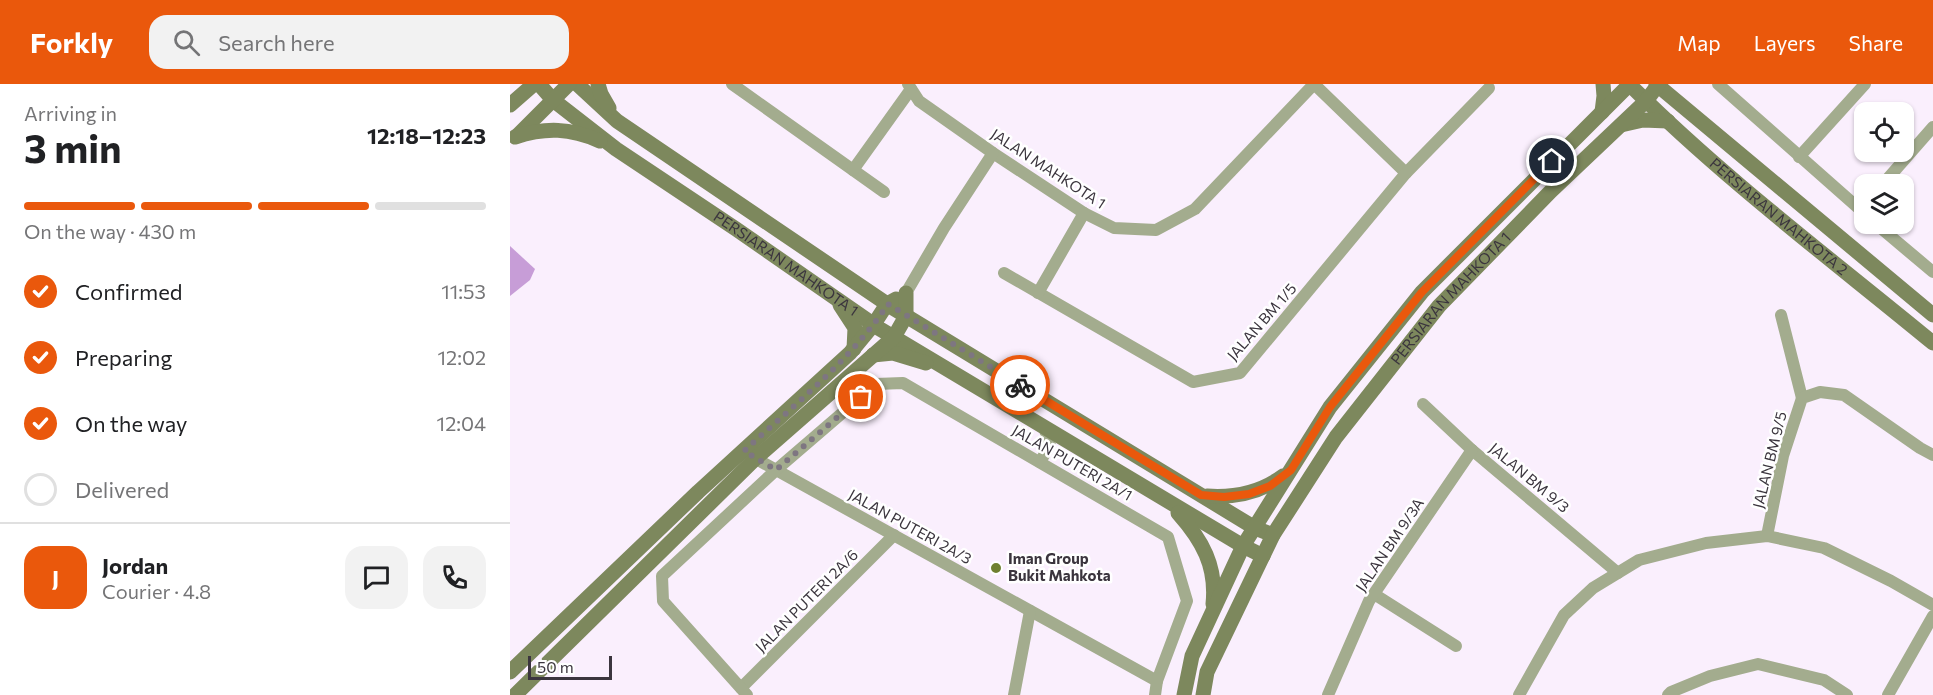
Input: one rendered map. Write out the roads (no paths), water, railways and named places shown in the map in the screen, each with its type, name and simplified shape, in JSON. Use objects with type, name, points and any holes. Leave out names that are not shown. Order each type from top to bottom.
[{"type":"street","points":[[510,105],[534,84]]},
{"type":"street","name":"PERSIARAN MAHKOTA 1","points":[[539,84],[553,100],[616,149],[874,324],[1263,556]]},
{"type":"street","points":[[513,139],[569,84]]},
{"type":"street","name":"PERSIARAN MAHKOTA 1","points":[[577,84],[617,121],[906,316],[1255,528],[1273,536]]},
{"type":"street","points":[[598,84],[600,94],[617,121]]},
{"type":"street","points":[[732,84],[884,192]]},
{"type":"street","points":[[1314,84],[1406,173]]},
{"type":"street","name":"JALAN MAHKOTA 1","points":[[909,86],[919,101],[1084,213],[1114,228],[1156,230],[1196,209],[1314,84]]},
{"type":"street","points":[[1602,112],[1603,84]]},
{"type":"street","name":"PERSIARAN MAHKOTA 1","points":[[1184,695],[1192,656],[1243,546],[1330,407],[1422,292],[1630,84]]},
{"type":"street","name":"PERSIARAN MAHKOTA 2","points":[[1630,84],[1668,121],[1754,196],[1933,343]]},
{"type":"street","points":[[1718,84],[1799,157],[1854,203]]},
{"type":"street","points":[[1799,157],[1865,84]]},
{"type":"street","name":"PERSIARAN MAHKOTA 1","points":[[1203,695],[1207,672],[1273,536],[1336,437],[1439,306],[1551,191],[1646,101],[1657,85]]},
{"type":"street","name":"PERSIARAN MAHKOTA 2","points":[[1657,85],[1933,315]]},
{"type":"street","points":[[853,170],[909,86]]},
{"type":"street","name":"JALAN BM 1/5","points":[[1004,273],[1193,382],[1240,373],[1406,173],[1490,88]]},
{"type":"street","points":[[1621,125],[1643,120],[1668,121]]},
{"type":"street","points":[[1892,174],[1933,128]]},
{"type":"street","points":[[513,139],[536,131],[556,130],[574,132],[616,149]]},
{"type":"street","points":[[515,695],[854,349],[888,304],[906,293],[944,228],[993,153]]},
{"type":"street","points":[[1038,293],[1084,213]]},
{"type":"street","points":[[1889,234],[1930,265]]},
{"type":"street","points":[[510,672],[749,455],[894,337],[906,316],[906,293]]},
{"type":"street","points":[[834,297],[855,328],[854,349]]},
{"type":"street","points":[[1781,315],[1802,398]]},
{"type":"street","points":[[873,355],[893,353],[949,370]]},
{"type":"street","name":"JALAN PUTERI 2A/1","points":[[744,692],[663,601],[662,576],[776,470],[876,384],[903,383],[1168,537],[1187,601],[1157,681],[1155,695]]},
{"type":"street","name":"JALAN BM 9/5","points":[[1767,536],[1783,456],[1802,398],[1820,392],[1844,394],[1933,455]]},
{"type":"street","name":"JALAN BM 9/3","points":[[1423,404],[1472,450],[1618,573]]},
{"type":"street","points":[[1040,462],[1050,445],[1044,427]]},
{"type":"street","points":[[1050,445],[1080,448]]},
{"type":"street","name":"JALAN BM 9/3A","points":[[1328,695],[1374,594],[1472,450]]},
{"type":"street","name":"JALAN PUTERI 2A/3","points":[[749,455],[1157,681]]},
{"type":"street","points":[[1201,495],[1224,497],[1249,494],[1270,486],[1291,470]]},
{"type":"street","points":[[1166,500],[1205,548],[1215,586],[1212,613]]},
{"type":"street","name":"JALAN PUTERI 2A/6","points":[[744,692],[894,535]]},
{"type":"street","points":[[1519,695],[1564,615],[1593,588],[1639,560],[1706,543],[1767,536],[1824,548],[1891,581],[1933,605]]},
{"type":"street","points":[[1374,594],[1456,646]]},
{"type":"street","points":[[1014,695],[1030,611]]},
{"type":"street","points":[[1888,695],[1933,616]]},
{"type":"street","points":[[1668,695],[1710,676],[1758,664],[1824,680],[1847,695]]},
{"type":"place","name":"Iman Group Bukit Mahkota","points":[[996,568]]}]
